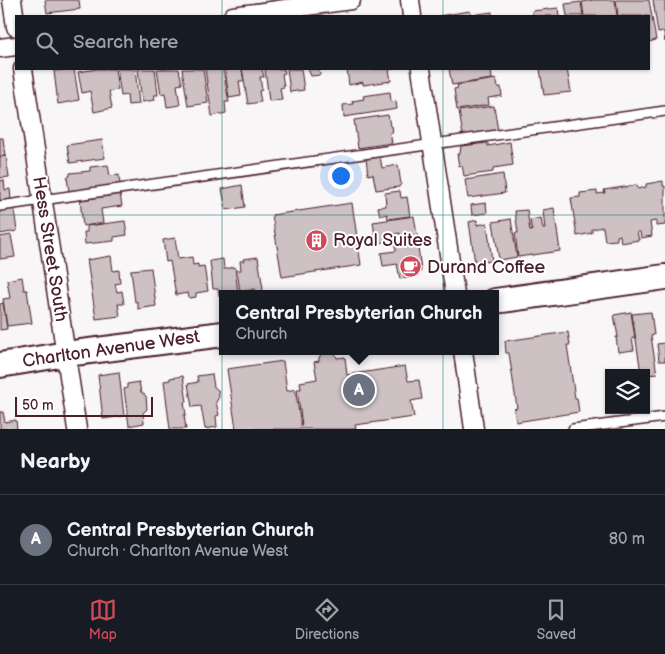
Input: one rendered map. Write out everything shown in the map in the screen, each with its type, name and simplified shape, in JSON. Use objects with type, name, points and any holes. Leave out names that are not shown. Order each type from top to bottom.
[{"type":"street","points":[[12,0],[15,20]]},
{"type":"street","points":[[239,15],[351,0]]},
{"type":"street","points":[[410,0],[412,15]]},
{"type":"street","points":[[0,48],[15,46]]},
{"type":"street","name":"Hess Street South","points":[[22,70],[77,429]]},
{"type":"street","points":[[420,70],[454,290]]},
{"type":"street","points":[[499,300],[665,277]]},
{"type":"street","name":"Charlton Avenue West","points":[[0,364],[219,335]]},
{"type":"street","points":[[464,355],[474,429]]},
{"type":"lane","points":[[0,206],[665,111]]},
{"type":"lane","points":[[573,429],[665,417]]},
{"type":"building","points":[[45,0],[79,0],[80,9],[47,13]]},
{"type":"building","points":[[615,0],[617,15],[584,15],[582,2]]},
{"type":"building","points":[[616,0],[649,0],[656,40],[650,42],[650,15],[618,15]]},
{"type":"building","points":[[653,0],[665,0],[665,42],[664,32],[658,33]]},
{"type":"building","points":[[581,2],[583,15],[567,15],[565,4]]},
{"type":"building","points":[[558,8],[559,15],[533,15],[532,11]]},
{"type":"building","points":[[470,11],[471,15],[445,15]]},
{"type":"building","points":[[492,12],[492,15],[471,15]]},
{"type":"building","points":[[74,70],[79,100],[58,104],[54,71]]},
{"type":"building","points":[[115,70],[118,90],[109,91],[112,108],[94,112],[90,91],[82,93],[78,72]]},
{"type":"building","points":[[117,70],[135,70],[139,104],[128,105],[127,95],[121,96]]},
{"type":"building","points":[[138,70],[155,70],[158,95],[154,95],[155,100],[142,102]]},
{"type":"building","points":[[157,70],[179,70],[182,84],[177,85],[180,105],[167,107],[165,93],[161,94]]},
{"type":"building","points":[[182,70],[203,70],[208,103],[188,106]]},
{"type":"building","points":[[205,70],[223,70],[229,102],[225,102],[226,113],[212,116]]},
{"type":"building","points":[[225,70],[242,70],[244,81],[239,81],[241,96],[229,98]]},
{"type":"building","points":[[242,70],[262,70],[264,77],[260,77],[262,90],[259,91],[261,102],[248,104]]},
{"type":"building","points":[[265,70],[284,70],[285,73],[282,74],[284,87],[280,88],[282,100],[269,101]]},
{"type":"building","points":[[287,70],[301,70],[304,90],[290,92]]},
{"type":"building","points":[[308,70],[319,70],[320,75],[311,76]]},
{"type":"building","points":[[347,70],[389,70],[391,81],[363,85],[363,82],[349,85]]},
{"type":"building","points":[[449,70],[491,70],[492,79],[452,85]]},
{"type":"building","points":[[540,70],[567,70],[571,92],[544,95]]},
{"type":"building","points":[[496,79],[498,87],[501,87],[502,96],[488,98],[489,105],[457,110],[454,89],[458,88],[457,85]]},
{"type":"building","points":[[390,92],[391,102],[396,101],[397,109],[344,117],[343,105],[353,104],[352,101],[364,99],[363,96]]},
{"type":"building","points":[[494,106],[498,131],[463,136],[459,111]]},
{"type":"building","points":[[388,115],[393,132],[390,132],[392,143],[358,148],[354,120]]},
{"type":"building","points":[[0,138],[3,138],[5,156],[0,157]]},
{"type":"building","points":[[102,140],[105,158],[70,163],[67,145]]},
{"type":"building","points":[[510,142],[513,165],[493,168],[493,172],[464,176],[462,165],[459,166],[457,154],[460,154],[461,146],[488,143],[488,146]]},
{"type":"building","points":[[6,156],[9,177],[0,178],[0,157]]},
{"type":"building","points":[[380,156],[382,168],[398,165],[401,184],[399,187],[376,190],[373,174],[368,175],[366,158]]},
{"type":"building","points":[[108,165],[110,176],[119,175],[120,185],[69,192],[67,177],[70,176],[70,173],[90,171],[90,167]]},
{"type":"building","points":[[503,174],[505,193],[468,198],[465,180]]},
{"type":"building","points":[[4,180],[5,190],[10,189],[11,200],[0,202],[0,181]]},
{"type":"building","points":[[663,181],[663,186],[665,186],[665,225],[656,226],[656,221],[650,222],[652,236],[641,238],[640,232],[637,232],[639,240],[621,243],[620,235],[617,236],[617,240],[605,241],[603,227],[592,229],[592,233],[577,236],[571,198],[580,197],[580,193],[597,191],[597,194],[605,193],[604,190],[637,185],[638,189],[646,187],[646,184]]},
{"type":"building","points":[[242,185],[245,207],[226,210],[222,189]]},
{"type":"building","points":[[400,191],[401,198],[407,197],[410,216],[388,219],[387,214],[380,216],[378,207],[386,206],[385,193]]},
{"type":"building","points":[[120,194],[122,206],[101,209],[103,223],[83,226],[80,200]]},
{"type":"building","name":"Royal Suites","points":[[352,203],[361,265],[282,277],[272,215]]},
{"type":"building","points":[[486,203],[487,213],[472,215],[471,205]]},
{"type":"building","points":[[554,208],[560,251],[518,257],[515,233],[518,233],[515,211],[527,210],[530,231],[532,231],[530,220],[541,218],[543,229],[545,229],[543,210]]},
{"type":"building","points":[[14,209],[17,231],[0,234],[0,211]]},
{"type":"building","points":[[414,216],[421,271],[417,276],[400,279],[397,264],[383,266],[381,253],[396,251],[395,245],[404,244],[403,236],[400,236],[400,233],[390,235],[390,241],[376,243],[373,222]]},
{"type":"building","points":[[511,219],[517,257],[499,260],[493,222]]},
{"type":"building","points":[[477,220],[477,225],[487,223],[492,261],[475,263],[469,222]]},
{"type":"building","points":[[125,221],[127,235],[114,237],[114,241],[85,244],[84,232],[87,232],[87,226]]},
{"type":"building","points":[[11,235],[15,257],[0,259],[0,237]]},
{"type":"building","points":[[175,238],[178,259],[192,257],[193,265],[198,264],[198,267],[204,266],[208,291],[196,293],[196,297],[189,298],[188,293],[176,295],[170,261],[166,262],[163,240]]},
{"type":"building","points":[[111,256],[113,271],[119,270],[120,283],[115,284],[117,292],[122,291],[124,304],[118,304],[120,316],[96,319],[87,260]]},
{"type":"building","points":[[258,257],[262,290],[240,290],[237,270],[241,270],[240,261],[244,261],[243,259]]},
{"type":"building","points":[[223,259],[224,269],[235,267],[238,290],[219,290],[219,296],[218,289],[213,289],[210,261]]},
{"type":"building","points":[[151,268],[156,306],[138,309],[138,302],[135,302],[131,270]]},
{"type":"building","points":[[22,277],[24,290],[27,290],[32,323],[7,326],[3,299],[10,298],[7,280]]},
{"type":"building","points":[[3,303],[7,329],[0,330],[0,304]]},
{"type":"building","points":[[631,312],[635,338],[632,338],[634,350],[618,352],[616,337],[618,337],[614,315]]},
{"type":"building","points":[[651,312],[654,335],[651,336],[657,374],[650,375],[650,369],[640,369],[632,314]]},
{"type":"building","points":[[568,332],[570,345],[567,345],[579,412],[516,422],[514,409],[517,408],[509,353],[506,353],[505,341]]},
{"type":"building","points":[[665,343],[665,361],[659,361],[657,344]]},
{"type":"building","points":[[321,355],[336,355],[337,358],[345,357],[347,375],[405,366],[408,381],[419,380],[422,399],[411,401],[414,417],[355,425],[356,429],[236,429],[227,369],[283,361],[287,391],[295,389],[302,425],[297,389],[301,389],[300,382],[317,379],[314,362],[319,361]]},
{"type":"building","points":[[119,372],[124,416],[103,419],[98,375]]},
{"type":"building","points":[[212,374],[214,387],[218,390],[219,397],[216,402],[219,415],[216,416],[217,427],[205,429],[201,406],[192,407],[188,384],[198,382],[197,376]]},
{"type":"building","points":[[183,376],[187,402],[184,402],[186,429],[170,429],[164,381]]},
{"type":"building","points":[[139,382],[141,392],[146,396],[147,409],[143,413],[144,423],[129,426],[124,389],[127,388],[127,384]]},
{"type":"building","points":[[0,412],[3,412],[5,422],[16,420],[17,429],[0,429]]},
{"type":"place","name":"Royal Suites","points":[[317,240]]},
{"type":"place","name":"Durand Coffee","points":[[411,267]]},
{"type":"place","name":"Central Presbyterian Church","points":[[359,390]]}]
